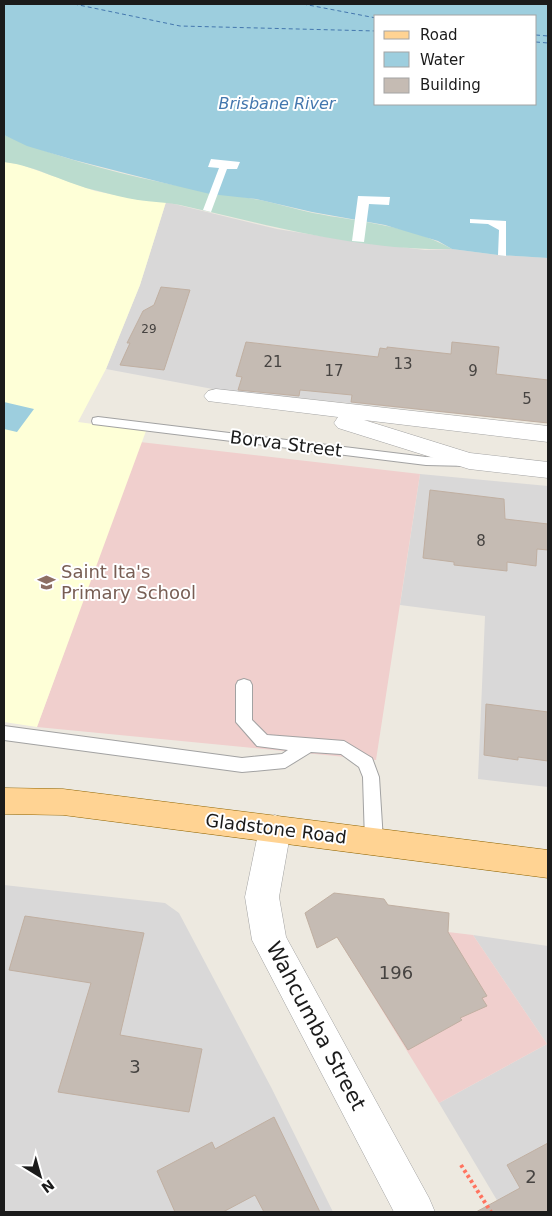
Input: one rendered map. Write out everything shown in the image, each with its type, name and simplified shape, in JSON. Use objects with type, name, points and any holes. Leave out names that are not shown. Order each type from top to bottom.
[{"type":"main road","name":"Gladstone Road","points":[[4,801],[63,802],[548,864]]},
{"type":"street","name":"Borva Street","points":[[216,396],[548,434]]},
{"type":"street","name":"Borva Street","points":[[305,406],[359,428],[474,462],[548,470]]},
{"type":"street","name":"Wahcumba Street","points":[[275,828],[262,897],[269,940],[415,1212]]},
{"type":"lane","name":"Borva Street","points":[[98,421],[426,461],[474,462]]},
{"type":"lane","points":[[244,684],[244,722],[263,741],[344,748],[366,763],[371,777],[374,841]]},
{"type":"lane","points":[[4,733],[242,765],[285,760],[308,745]]},
{"type":"path","points":[[461,1165],[491,1212]]},
{"type":"shaded area","points":[[4,135],[61,156],[121,173],[261,200],[313,213],[402,229],[452,249],[418,249],[349,241],[280,228],[180,205],[133,199],[86,188],[28,167],[4,162]]},
{"type":"shaded area","name":"Saint Ita's Primary School","points":[[4,162],[19,164],[95,191],[140,200],[166,202],[140,285],[106,369],[78,422],[146,431],[37,727],[4,722]]},
{"type":"shaded area","points":[[166,202],[277,229],[352,241],[425,250],[452,249],[498,255],[548,258],[548,423],[218,390],[106,369],[140,285]]},
{"type":"shaded area","points":[[140,442],[420,474],[376,760],[37,727]]},
{"type":"shaded area","points":[[420,474],[548,486],[548,787],[478,779],[485,616],[400,605]]},
{"type":"shaded area","points":[[4,885],[165,903],[179,913],[272,1089],[333,1212],[4,1212]]},
{"type":"shaded area","points":[[448,932],[473,935],[547,1044],[439,1103],[337,937]]},
{"type":"shaded area","points":[[473,935],[548,946],[548,1212],[504,1212],[439,1103],[547,1044]]},
{"type":"water","name":"Brisbane River","points":[[4,4],[548,4],[548,258],[498,255],[452,249],[438,241],[385,225],[312,212],[256,199],[210,194],[74,160],[27,146],[4,135]]},
{"type":"water","points":[[4,402],[34,409],[17,432],[4,429]]},
{"type":"pier","points":[[211,159],[240,162],[237,169],[227,169],[211,212],[203,210],[219,168],[208,167]]},
{"type":"pier","points":[[358,196],[390,197],[389,205],[369,204],[364,242],[352,241]]},
{"type":"pier","points":[[470,219],[506,221],[506,256],[498,255],[499,230],[488,224],[470,223]]},
{"type":"building","points":[[161,287],[190,290],[164,370],[120,365],[130,343],[127,343],[143,311],[154,305]]},
{"type":"building","points":[[246,342],[378,357],[380,348],[387,349],[387,347],[451,354],[452,342],[499,347],[496,374],[548,380],[548,423],[351,402],[352,395],[300,390],[299,396],[238,390],[242,377],[236,376]]},
{"type":"building","points":[[430,490],[504,499],[505,519],[548,524],[548,550],[537,549],[536,566],[507,562],[507,571],[454,565],[454,562],[423,558]]},
{"type":"building","points":[[486,704],[548,712],[548,761],[518,757],[518,760],[484,755]]},
{"type":"building","points":[[334,893],[384,899],[388,905],[449,913],[448,932],[487,996],[482,998],[487,1006],[460,1018],[462,1020],[408,1050],[337,937],[317,948],[305,913]]},
{"type":"building","points":[[25,916],[144,933],[120,1035],[202,1049],[189,1112],[58,1092],[91,983],[9,970]]},
{"type":"building","points":[[274,1117],[320,1212],[264,1212],[255,1195],[223,1212],[175,1212],[157,1171],[212,1142],[215,1149]]},
{"type":"building","points":[[548,1143],[548,1212],[476,1212],[520,1188],[507,1165]]},
{"type":"ferry route","points":[[74,4],[180,26],[374,31]]},
{"type":"ferry route","points":[[303,4],[374,18]]},
{"type":"ferry route","points":[[537,35],[548,36]]},
{"type":"ferry route","points":[[537,42],[548,43]]},
{"type":"place","name":"Saint Ita's Primary School","points":[[47,582]]}]
